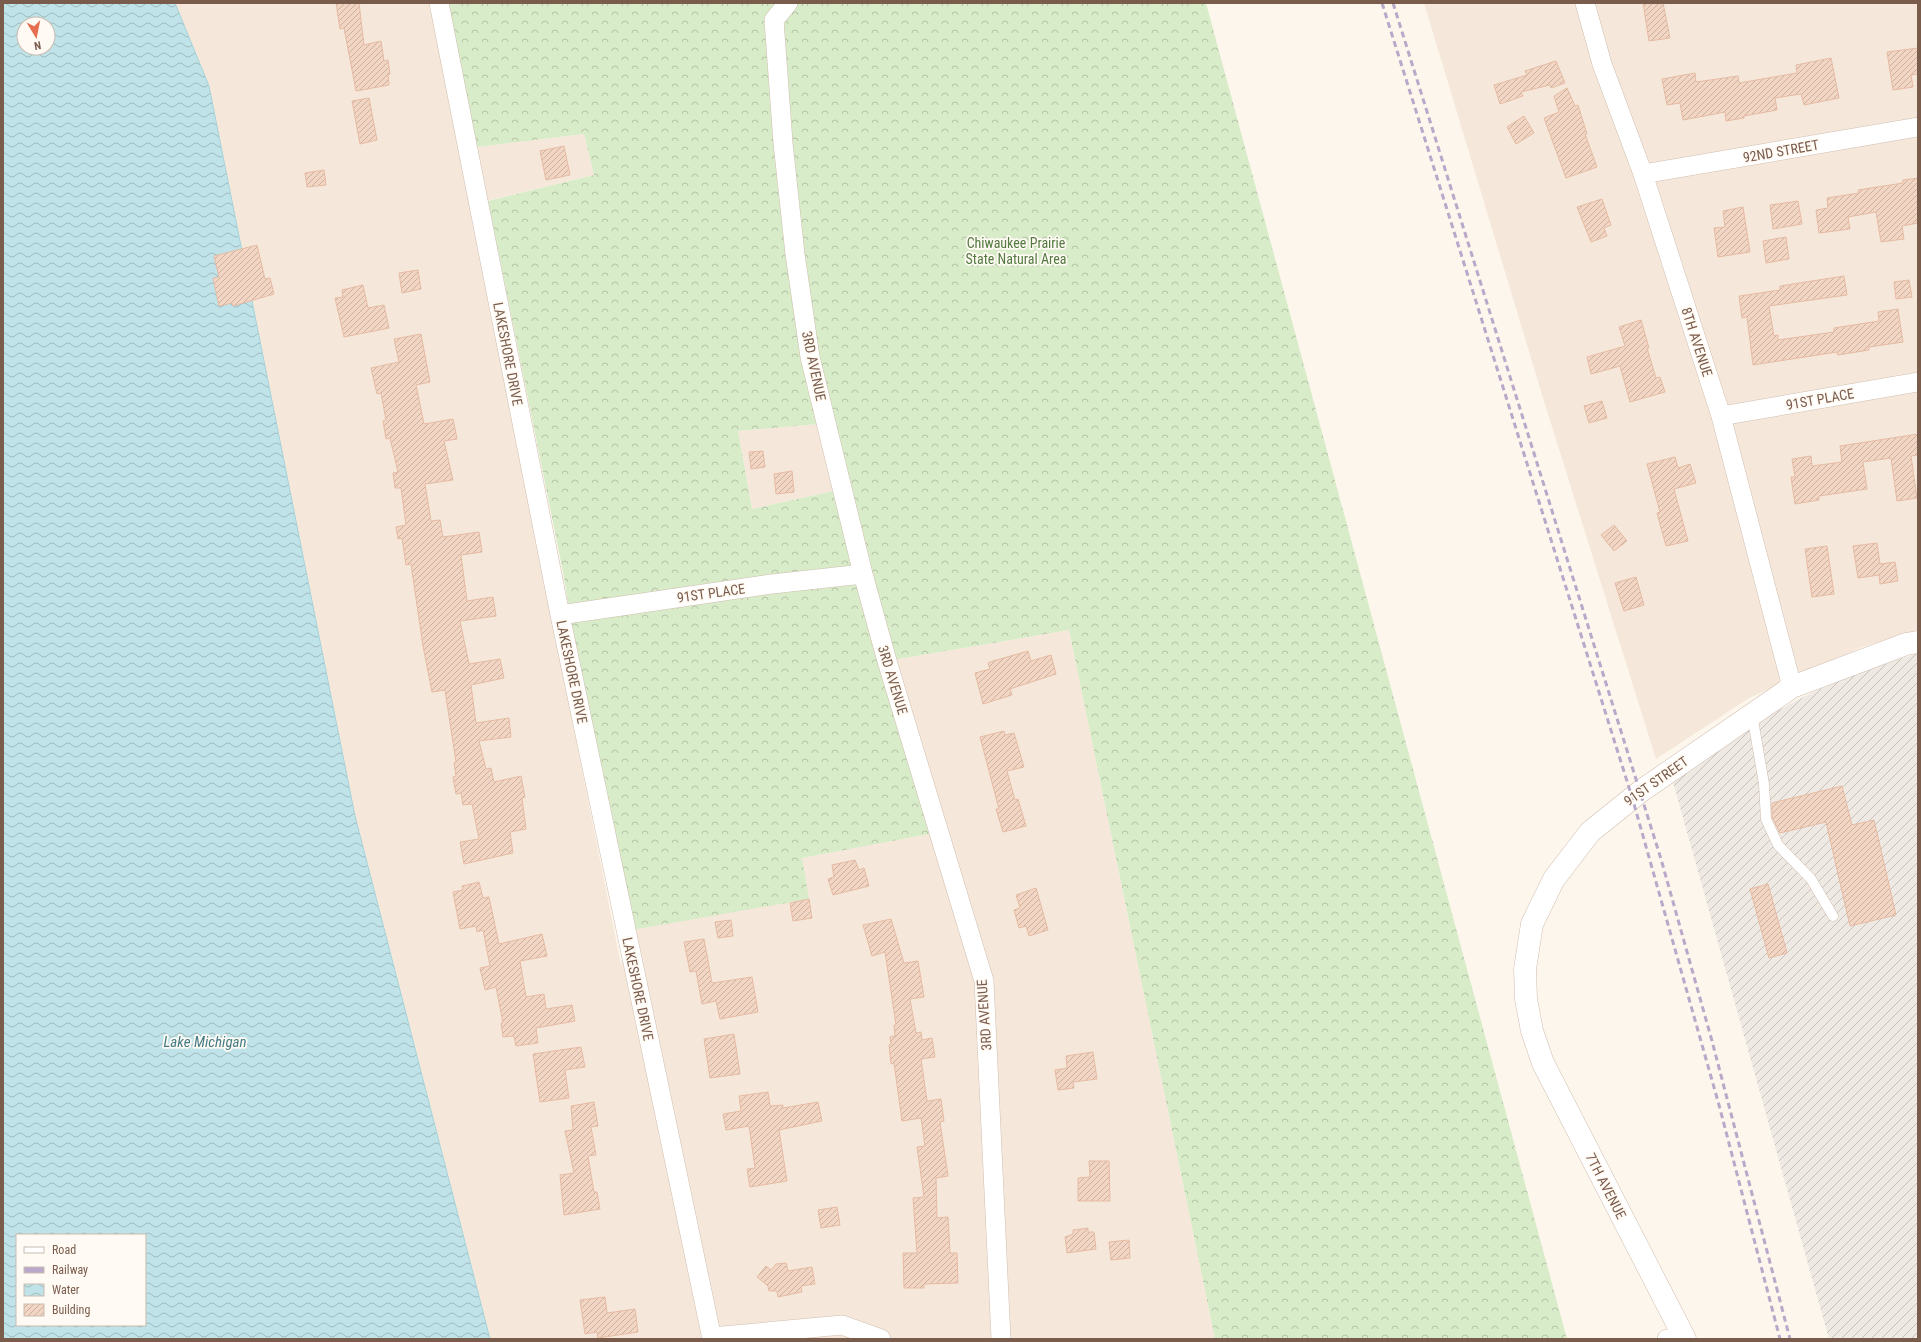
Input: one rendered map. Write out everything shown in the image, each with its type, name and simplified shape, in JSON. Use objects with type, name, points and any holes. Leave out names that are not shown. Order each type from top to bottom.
[{"type":"street","name":"LAKESHORE DRIVE","points":[[438,3],[560,615],[712,1338]]},
{"type":"street","name":"3RD AVENUE","points":[[788,3],[774,20],[783,143],[795,254],[810,357],[863,574],[887,661],[984,981],[1000,1339]]},
{"type":"street","name":"8TH AVENUE","points":[[1585,3],[1602,64],[1643,174],[1721,416],[1792,687]]},
{"type":"street","name":"92ND STREET","points":[[1643,174],[1918,127]]},
{"type":"street","name":"91ST PLACE","points":[[1721,416],[1918,382]]},
{"type":"street","name":"91ST PLACE","points":[[560,615],[772,584],[863,574]]},
{"type":"street","name":"91ST STREET","points":[[1532,1030],[1526,999],[1525,968],[1532,924],[1554,879],[1590,832],[1609,815],[1641,791],[1792,687],[1906,644],[1918,642]]},
{"type":"street","name":"7TH AVENUE","points":[[1532,1030],[1543,1063],[1678,1338]]},
{"type":"street","points":[[712,1338],[842,1325],[880,1339]]},
{"type":"lane","points":[[1752,714],[1764,784],[1766,819],[1778,845],[1810,879],[1833,916]]},
{"type":"shaded area","points":[[175,3],[429,3],[459,149],[584,134],[594,175],[469,205],[621,965],[626,931],[801,858],[940,832],[887,661],[1069,630],[1215,1339],[490,1339],[355,816],[209,86]]},
{"type":"shaded area","points":[[1424,3],[1918,3],[1918,630],[1862,647],[1749,698],[1656,759],[1543,398]]},
{"type":"shaded area","points":[[819,424],[834,491],[752,509],[738,431]]},
{"type":"shaded area","points":[[1918,653],[1918,1339],[1829,1339],[1673,782],[1723,746],[1777,711],[1811,693],[1860,672]]},
{"type":"green space","name":"Chiwaukee Prairie State Natural Area","points":[[448,3],[1206,3],[1567,1339],[1215,1339],[1069,630],[887,661],[940,832],[802,858],[809,899],[626,931],[562,567],[488,201],[594,175],[584,134],[477,147]],"holes":[[[819,424],[834,491],[752,509],[738,431]]]},
{"type":"water","name":"Lake Michigan","points":[[3,3],[175,3],[209,86],[355,816],[490,1339],[3,1339]]},
{"type":"building","points":[[336,3],[359,3],[364,45],[381,41],[384,61],[388,60],[390,74],[388,75],[389,85],[356,91],[344,28],[340,29]]},
{"type":"building","points":[[1643,3],[1663,3],[1670,38],[1649,41]]},
{"type":"building","points":[[1918,48],[1918,74],[1911,75],[1913,87],[1893,90],[1887,52]]},
{"type":"building","points":[[1831,58],[1839,98],[1804,105],[1801,94],[1775,98],[1777,110],[1726,121],[1725,112],[1683,120],[1680,103],[1667,105],[1662,79],[1695,73],[1696,82],[1738,76],[1739,83],[1797,73],[1796,65]]},
{"type":"building","points":[[1556,61],[1565,83],[1551,88],[1550,85],[1521,92],[1523,96],[1500,104],[1494,85],[1527,75],[1525,71]]},
{"type":"building","points":[[1567,88],[1575,106],[1578,105],[1587,134],[1585,134],[1597,167],[1566,178],[1544,118],[1559,112],[1554,96]]},
{"type":"building","points":[[369,98],[377,140],[360,144],[352,101]]},
{"type":"building","points":[[1524,116],[1534,133],[1516,144],[1507,127]]},
{"type":"building","points":[[564,146],[570,175],[546,180],[540,151]]},
{"type":"building","points":[[324,170],[326,185],[307,187],[305,173]]},
{"type":"building","points":[[1918,178],[1918,223],[1902,226],[1904,239],[1881,242],[1876,212],[1848,217],[1850,229],[1819,233],[1816,210],[1828,208],[1827,198],[1859,193],[1858,190],[1903,183],[1903,180]]},
{"type":"building","points":[[1602,199],[1611,225],[1604,228],[1607,236],[1591,242],[1577,207]]},
{"type":"building","points":[[1798,201],[1802,224],[1773,229],[1770,205]]},
{"type":"building","points":[[1743,207],[1750,252],[1718,257],[1714,228],[1725,227],[1723,211]]},
{"type":"building","points":[[1786,237],[1789,259],[1766,263],[1763,241]]},
{"type":"building","points":[[257,245],[265,279],[270,278],[274,294],[233,306],[232,303],[219,306],[213,278],[219,277],[214,256]]},
{"type":"building","points":[[418,270],[421,289],[402,293],[399,273]]},
{"type":"building","points":[[1844,276],[1847,295],[1769,306],[1774,336],[1778,335],[1778,340],[1834,332],[1834,328],[1879,321],[1878,312],[1898,309],[1903,342],[1869,347],[1869,350],[1838,355],[1837,352],[1753,365],[1747,317],[1742,318],[1739,296],[1780,290],[1780,286]]},
{"type":"building","points":[[1909,280],[1912,297],[1896,299],[1894,282]]},
{"type":"building","points":[[363,285],[368,308],[384,305],[389,328],[344,337],[335,298],[343,297],[342,290]]},
{"type":"building","points":[[1641,320],[1649,348],[1647,348],[1656,378],[1660,377],[1665,392],[1630,402],[1620,366],[1591,374],[1587,357],[1625,346],[1619,327]]},
{"type":"building","points":[[421,334],[430,382],[416,385],[424,424],[453,419],[457,439],[444,441],[453,480],[425,484],[431,521],[440,520],[443,537],[479,532],[482,552],[461,555],[467,601],[493,597],[496,616],[460,621],[469,664],[500,659],[504,678],[471,685],[476,723],[509,718],[511,737],[479,741],[486,769],[491,768],[494,782],[521,776],[525,797],[522,798],[526,829],[510,832],[513,853],[464,864],[460,842],[479,839],[472,804],[463,805],[461,793],[456,794],[453,777],[456,776],[454,763],[456,762],[445,690],[432,692],[423,646],[411,564],[406,565],[402,538],[398,539],[396,527],[406,525],[401,488],[395,488],[393,473],[398,472],[390,438],[386,439],[383,421],[386,420],[381,393],[377,394],[371,368],[399,362],[394,339]]},
{"type":"building","points":[[1602,401],[1607,418],[1589,423],[1584,406]]},
{"type":"building","points":[[1918,434],[1918,455],[1911,456],[1917,498],[1897,501],[1891,458],[1863,462],[1867,489],[1819,496],[1819,500],[1795,504],[1791,477],[1795,477],[1792,459],[1811,456],[1812,466],[1842,462],[1840,446]]},
{"type":"building","points":[[763,451],[765,467],[751,469],[749,452]]},
{"type":"building","points":[[1675,457],[1678,468],[1690,464],[1696,483],[1674,489],[1688,541],[1666,546],[1657,513],[1660,512],[1647,464]]},
{"type":"building","points":[[792,471],[794,492],[776,494],[774,474]]},
{"type":"building","points":[[1614,525],[1627,541],[1614,551],[1601,535]]},
{"type":"building","points":[[1877,543],[1880,564],[1895,562],[1898,581],[1880,584],[1879,575],[1858,578],[1853,546]]},
{"type":"building","points":[[1827,546],[1834,594],[1812,597],[1805,549]]},
{"type":"building","points":[[1636,577],[1644,605],[1624,611],[1615,583]]},
{"type":"building","points":[[1028,651],[1031,661],[1051,655],[1056,674],[1010,689],[1012,695],[983,704],[975,673],[990,669],[988,663]]},
{"type":"building","points":[[1004,731],[1005,735],[1014,733],[1024,767],[1007,771],[1015,800],[1018,799],[1026,826],[1003,832],[996,809],[999,809],[980,737]]},
{"type":"building","points":[[1842,786],[1852,825],[1874,820],[1896,915],[1850,926],[1826,822],[1780,833],[1772,817],[1772,803]]},
{"type":"building","points":[[855,860],[859,870],[864,868],[869,886],[833,895],[828,879],[834,877],[832,865]]},
{"type":"building","points":[[479,882],[483,898],[489,897],[499,944],[542,934],[547,956],[520,961],[526,997],[544,994],[546,1009],[572,1005],[575,1021],[536,1028],[538,1043],[516,1046],[514,1036],[503,1037],[501,1023],[503,1023],[496,987],[485,990],[480,968],[490,966],[483,930],[477,932],[476,926],[460,929],[453,892],[463,890],[462,886]]},
{"type":"building","points":[[1768,884],[1787,953],[1769,958],[1750,889]]},
{"type":"building","points":[[1036,888],[1048,930],[1029,936],[1026,926],[1019,928],[1014,910],[1020,908],[1016,895]]},
{"type":"building","points":[[809,899],[812,918],[793,921],[790,903]]},
{"type":"building","points":[[891,919],[904,963],[918,961],[924,997],[910,999],[916,1033],[921,1032],[922,1040],[932,1038],[935,1057],[921,1059],[927,1101],[941,1099],[944,1121],[940,1122],[948,1176],[936,1178],[937,1218],[948,1217],[950,1253],[957,1253],[958,1283],[924,1284],[924,1288],[904,1288],[903,1253],[917,1253],[913,1198],[924,1197],[917,1147],[925,1146],[921,1118],[902,1121],[894,1063],[891,1064],[889,1045],[891,1044],[890,1037],[895,1036],[894,1025],[896,1025],[885,952],[872,956],[863,925]]},
{"type":"building","points":[[731,920],[733,936],[718,938],[715,922]]},
{"type":"building","points":[[704,939],[712,983],[752,977],[758,1012],[720,1019],[716,1001],[702,1004],[696,971],[690,972],[684,942]]},
{"type":"building","points":[[734,1034],[740,1074],[710,1078],[704,1039]]},
{"type":"building","points":[[581,1047],[585,1067],[565,1070],[569,1098],[540,1102],[533,1054]]},
{"type":"building","points":[[1093,1052],[1097,1079],[1073,1082],[1074,1088],[1058,1090],[1055,1070],[1067,1068],[1066,1056]]},
{"type":"building","points":[[768,1092],[770,1106],[783,1105],[783,1108],[818,1102],[822,1121],[779,1130],[787,1181],[750,1187],[747,1169],[755,1168],[749,1126],[726,1130],[723,1114],[741,1111],[739,1096]]},
{"type":"building","points":[[594,1102],[598,1126],[591,1127],[596,1155],[588,1156],[594,1192],[597,1192],[600,1209],[564,1215],[560,1175],[574,1173],[565,1131],[573,1130],[571,1106]]},
{"type":"building","points":[[1089,1161],[1109,1161],[1110,1201],[1078,1201],[1078,1178],[1090,1177]]},
{"type":"building","points":[[837,1207],[840,1225],[821,1228],[818,1210]]},
{"type":"building","points":[[1088,1228],[1088,1232],[1094,1232],[1096,1249],[1067,1253],[1065,1237],[1073,1234],[1073,1230]]},
{"type":"building","points":[[1129,1240],[1130,1258],[1111,1260],[1109,1242]]},
{"type":"building","points":[[786,1263],[788,1271],[812,1267],[815,1284],[801,1286],[802,1292],[778,1297],[777,1291],[769,1291],[768,1286],[757,1277],[766,1266],[771,1270],[776,1264]]},
{"type":"building","points":[[605,1297],[607,1313],[635,1309],[638,1332],[598,1338],[597,1332],[585,1334],[580,1300]]},
{"type":"railway","points":[[1382,3],[1632,797],[1719,1105],[1780,1339]]},
{"type":"railway","points":[[1393,3],[1661,859],[1712,1041],[1790,1339]]}]
